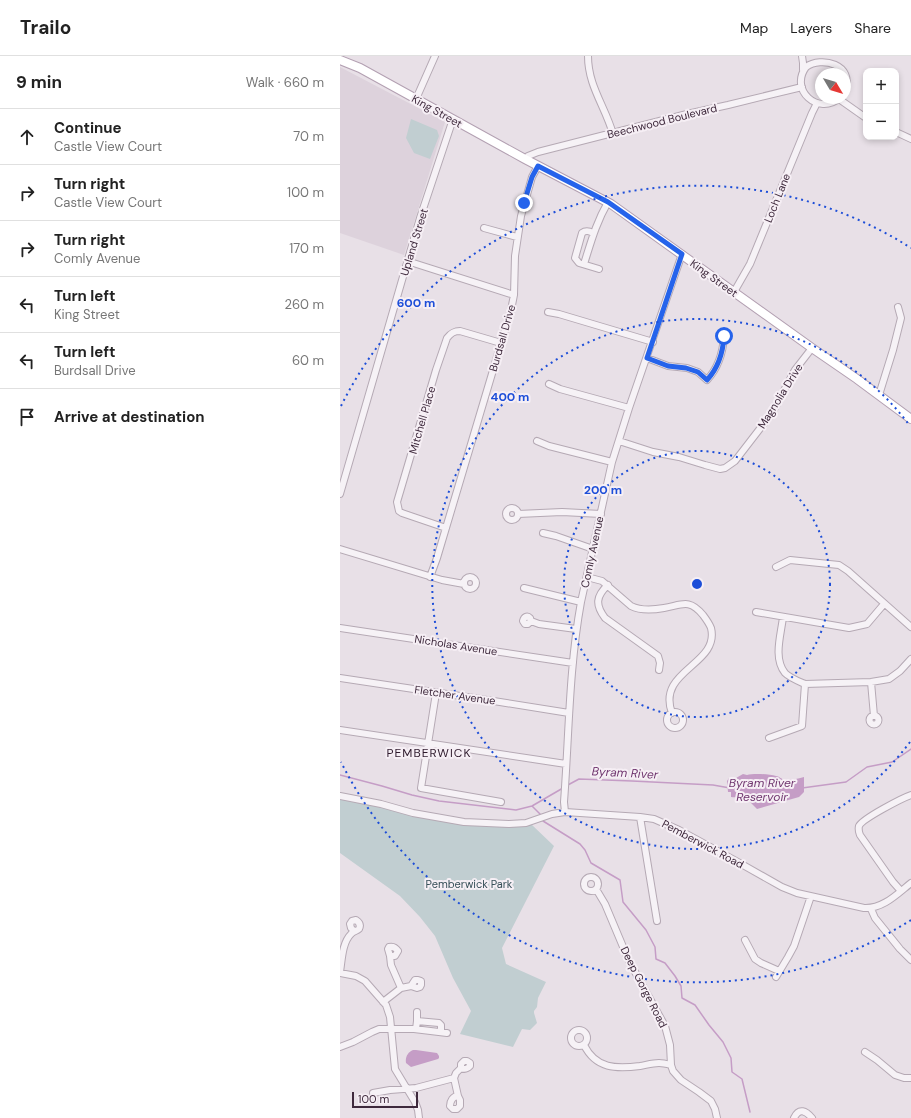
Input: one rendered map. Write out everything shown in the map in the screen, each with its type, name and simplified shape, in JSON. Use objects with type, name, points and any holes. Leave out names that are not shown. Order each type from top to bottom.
[{"type":"main road","name":"King Street","points":[[340,60],[360,68],[525,159],[608,202],[911,419]]},
{"type":"street","points":[[416,99],[434,56]]},
{"type":"street","points":[[588,56],[592,86],[613,134]]},
{"type":"street","points":[[802,56],[802,87],[808,98],[815,102]]},
{"type":"street","points":[[802,73],[806,66],[814,58],[833,58],[843,68]]},
{"type":"street","name":"Beechwood Boulevard","points":[[525,159],[528,156],[538,152],[687,114],[802,87]]},
{"type":"street","name":"Loch Lane","points":[[734,292],[750,264],[816,104]]},
{"type":"street","points":[[847,104],[863,116]]},
{"type":"street","name":"Upland Street","points":[[340,494],[407,261],[453,120]]},
{"type":"street","points":[[899,133],[911,139]]},
{"type":"street","name":"Burdsall Drive","points":[[430,577],[511,310],[514,295],[517,237],[524,203],[532,177],[538,166]]},
{"type":"street","points":[[584,264],[593,233],[608,202]]},
{"type":"street","points":[[484,228],[517,237]]},
{"type":"street","points":[[593,233],[589,231],[582,233],[575,258],[577,261],[599,269]]},
{"type":"street","name":"Comly Avenue","points":[[565,812],[569,714],[576,629],[581,602],[612,462],[682,254]]},
{"type":"street","points":[[407,261],[514,295]]},
{"type":"street","points":[[880,396],[901,318],[898,307]]},
{"type":"street","points":[[548,312],[653,342]]},
{"type":"street","name":"Mitchell Place","points":[[446,528],[402,513],[399,511],[397,502],[436,370],[447,338],[453,332],[460,331],[501,343]]},
{"type":"street","points":[[647,358],[668,366],[686,368],[698,372],[707,380],[716,369],[723,347],[724,336]]},
{"type":"street","name":"Magnolia Drive","points":[[619,440],[653,452],[679,457],[720,469],[726,468],[735,461],[772,413],[795,370],[812,348]]},
{"type":"street","points":[[549,384],[629,408]]},
{"type":"street","points":[[537,441],[549,446],[612,462]]},
{"type":"street","points":[[518,514],[562,512],[601,514]]},
{"type":"street","points":[[543,533],[593,549]]},
{"type":"street","points":[[340,549],[430,577],[464,584]]},
{"type":"street","points":[[776,567],[790,560],[839,565],[848,571],[911,627]]},
{"type":"street","points":[[587,577],[597,579],[608,585],[636,608],[652,609],[665,608],[674,605],[691,605],[699,611],[709,624],[712,636],[707,651],[682,673],[671,689],[669,703],[672,713]]},
{"type":"street","points":[[608,585],[599,597],[599,611],[605,618],[658,656],[660,663],[659,670]]},
{"type":"street","points":[[524,588],[581,602]]},
{"type":"street","points":[[756,612],[849,628],[867,624],[884,604]]},
{"type":"street","points":[[783,617],[778,651],[780,663],[786,674],[805,684],[871,682],[889,679],[900,671],[911,659]]},
{"type":"street","points":[[531,621],[539,624],[576,629]]},
{"type":"street","name":"Nicholas Avenue","points":[[340,628],[573,663]]},
{"type":"street","name":"Fletcher Avenue","points":[[340,678],[569,714]]},
{"type":"street","points":[[871,682],[874,716]]},
{"type":"street","points":[[769,738],[802,726],[805,684]]},
{"type":"street","points":[[436,692],[421,788],[501,802]]},
{"type":"street","points":[[340,730],[429,742],[566,764]]},
{"type":"street","points":[[901,891],[860,835],[858,828],[861,823],[886,807],[911,795]]},
{"type":"street","name":"Pemberwick Road","points":[[340,796],[381,804],[413,813],[476,823],[526,823],[552,814],[565,812],[654,819],[679,830],[782,887],[797,893],[854,907],[871,909]]},
{"type":"street","points":[[640,817],[657,921]]},
{"type":"street","points":[[911,882],[888,901],[871,909],[875,918],[911,960]]},
{"type":"street","name":"Deep Gorge Road","points":[[596,889],[605,904],[629,961],[665,1026],[670,1045],[671,1065]]},
{"type":"street","points":[[745,940],[755,959],[778,974],[794,946],[811,896]]},
{"type":"street","points":[[354,931],[345,943],[342,951],[340,972],[356,976],[365,981],[386,1006],[392,1029],[395,1068],[415,1102],[419,1118]]},
{"type":"street","points":[[390,956],[391,965],[401,988]]},
{"type":"street","points":[[383,1002],[401,988],[411,986]]},
{"type":"street","points":[[416,1029],[417,1012]]},
{"type":"street","points":[[340,1046],[353,1042],[379,1029],[416,1029],[444,1032],[439,1023],[417,1021]]},
{"type":"street","points":[[584,1045],[594,1059],[600,1063],[612,1067],[634,1067],[659,1063],[671,1065],[673,1071],[681,1080],[711,1101],[717,1118]]},
{"type":"street","points":[[865,1052],[896,1075],[904,1078],[911,1078]]},
{"type":"street","points":[[458,1096],[454,1078],[456,1073],[461,1068]]},
{"type":"street","points":[[372,1093],[408,1089],[454,1078]]},
{"type":"street","points":[[794,1118],[796,1114],[802,1111],[808,1113],[812,1118]]},
{"type":"shaded area","points":[[340,67],[445,122],[404,255],[340,233]]},
{"type":"green space","points":[[411,119],[437,130],[439,136],[430,159],[414,153],[406,138]]},
{"type":"green space","name":"Pemberwick Park","points":[[340,798],[463,825],[514,826],[531,824],[554,846],[502,948],[506,964],[546,982],[538,998],[537,1007],[534,1011],[537,1023],[530,1030],[522,1029],[513,1047],[460,1034],[471,1011],[453,978],[435,936],[420,917],[400,896],[340,853]]},
{"type":"water","name":"Byram River Reservoir","points":[[743,774],[777,776],[785,780],[804,777],[804,792],[799,797],[757,809],[748,800],[731,797],[731,792],[728,792],[727,781],[729,778],[736,778]]},
{"type":"water","points":[[413,1050],[437,1053],[439,1058],[411,1067],[406,1063],[406,1057],[408,1053]]},
{"type":"waterway","name":"Byram River","points":[[802,788],[846,782],[867,767],[892,762],[911,749]]},
{"type":"waterway","name":"Byram River","points":[[340,775],[439,801],[516,810],[532,806],[563,788]]},
{"type":"waterway","name":"Byram River","points":[[566,786],[579,779],[713,785],[730,788]]},
{"type":"waterway","points":[[532,806],[540,814]]},
{"type":"waterway","points":[[543,821],[580,844],[585,850],[591,863],[620,880],[623,902],[646,930],[655,947],[656,959],[665,963],[681,986],[682,998],[695,1005],[723,1042],[731,1058],[732,1072],[742,1079],[750,1112]]},
{"type":"district","name":"PEMBERWICK","points":[[429,753]]},
{"type":"route","points":[[524,203],[532,177],[538,166],[608,202],[682,254],[647,358],[668,366],[686,368],[698,372],[707,380],[716,369],[723,347],[724,336]]}]
